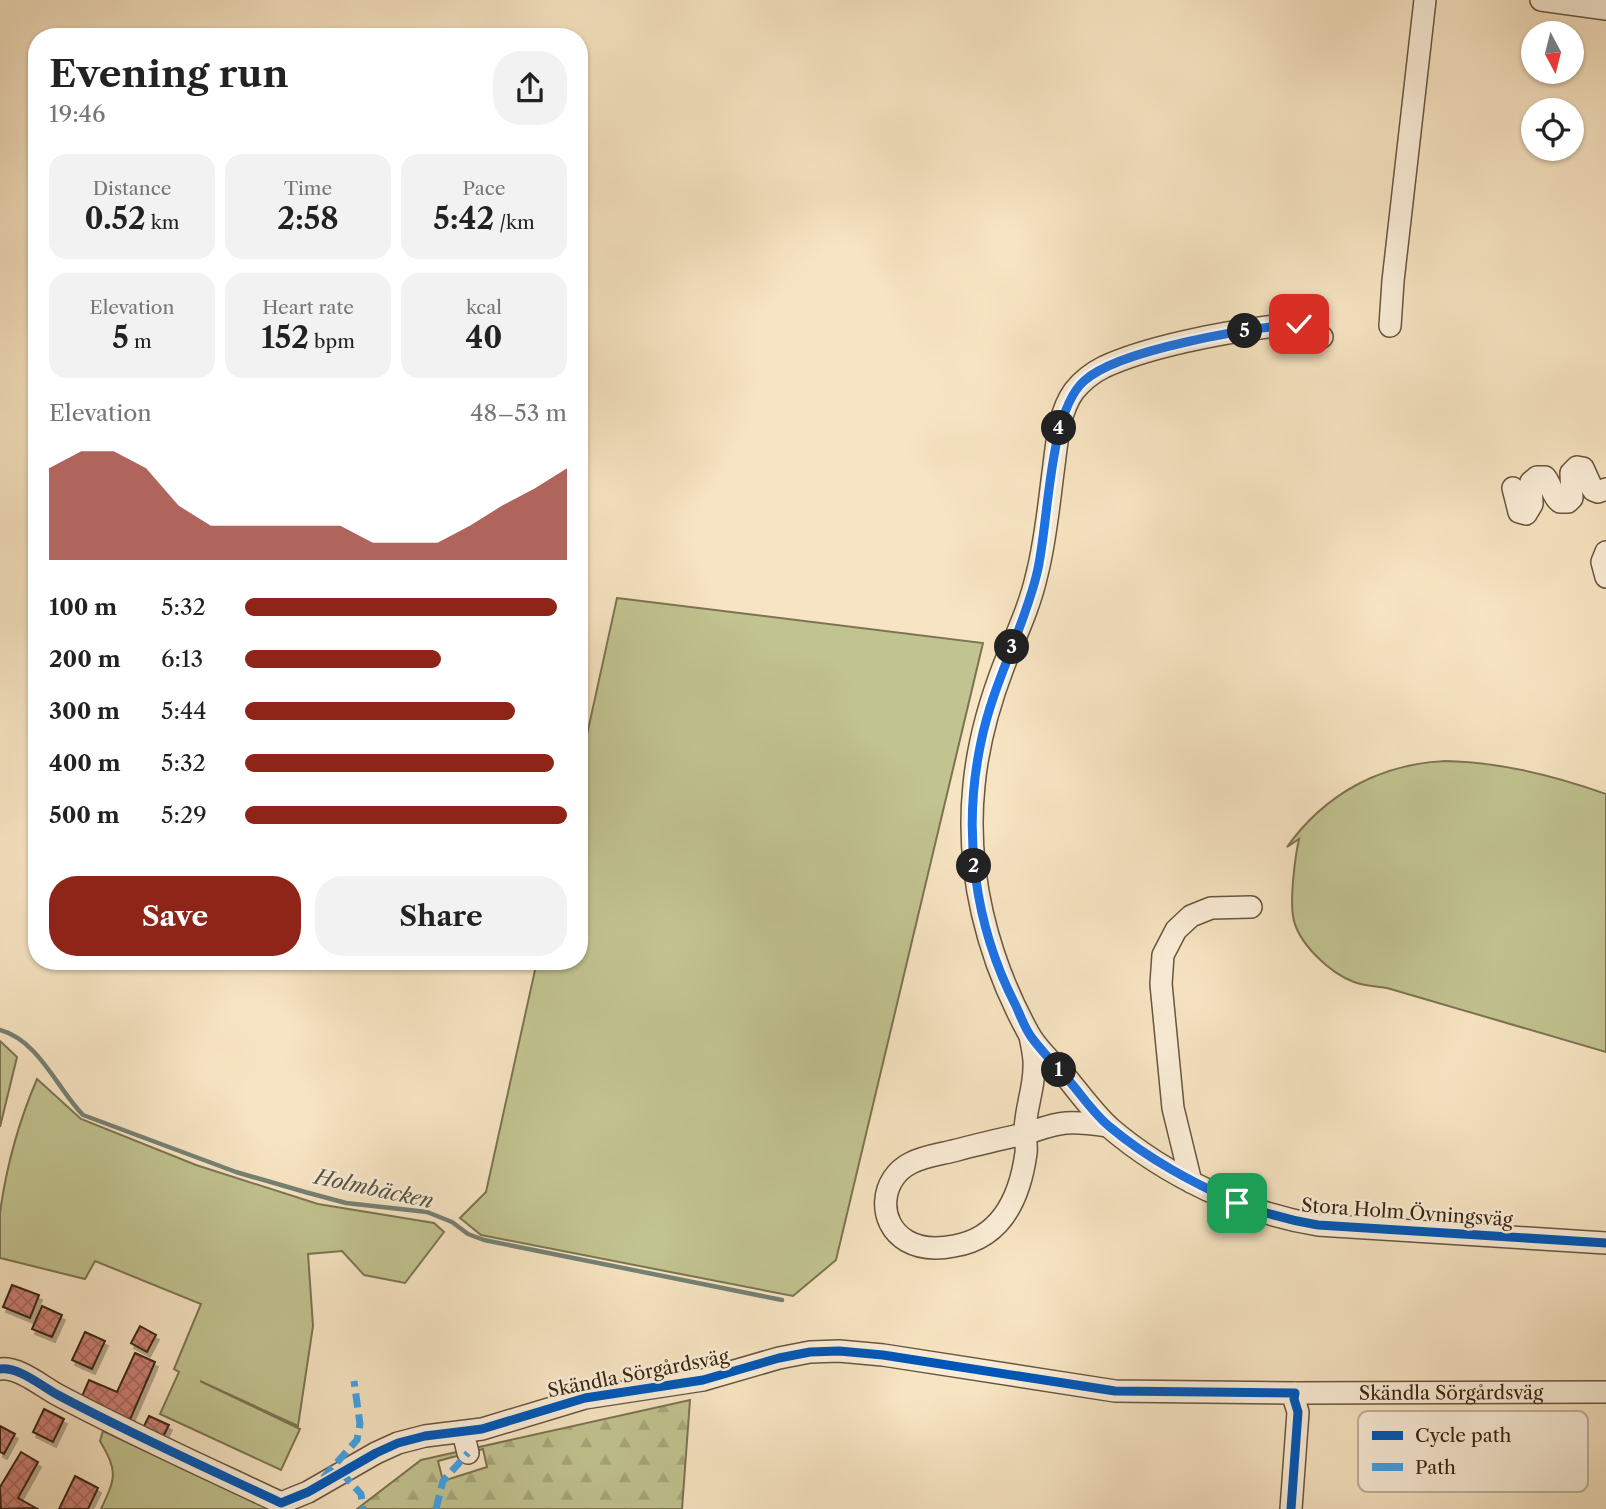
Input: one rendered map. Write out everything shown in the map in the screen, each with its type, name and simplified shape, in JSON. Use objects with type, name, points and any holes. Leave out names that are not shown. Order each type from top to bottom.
[{"type":"street","points":[[1390,326],[1424,0]]},
{"type":"street","points":[[1541,0],[1606,9]]},
{"type":"street","name":"Stora Holm Övningsväg","points":[[1322,337],[1299,324],[1260,328],[1182,344],[1106,366],[1085,379],[1068,400],[1057,440],[1043,550],[1037,576],[991,701],[981,739],[972,804],[974,864],[990,945],[1001,977],[1030,1036],[1108,1126],[1191,1182],[1253,1209],[1318,1225],[1606,1244]]},
{"type":"street","points":[[1513,488],[1519,512],[1526,514],[1532,504],[1531,482],[1537,477],[1545,477],[1548,480],[1552,492],[1560,502],[1568,502],[1572,498],[1571,473],[1577,467],[1583,468],[1593,490],[1598,492],[1606,489]]},
{"type":"street","points":[[1606,552],[1602,565],[1606,577]]},
{"type":"street","points":[[1191,1182],[1173,1108],[1161,984],[1163,955],[1176,930],[1191,916],[1211,908],[1251,906]]},
{"type":"street","name":"Stora Holm Övningsväg","points":[[1030,1036],[1034,1068],[1025,1133],[1026,1153],[1013,1204],[1002,1220],[987,1233],[956,1246],[932,1248],[910,1243],[895,1232],[885,1202],[890,1181],[900,1170],[920,1159],[1025,1133],[1063,1123],[1108,1126]]},
{"type":"street","name":"Skändla Sörgårdsväg","points":[[0,1368],[21,1374],[90,1412],[281,1506],[398,1443],[425,1436],[465,1443],[492,1426],[585,1398],[703,1380],[787,1356],[827,1351],[874,1354],[1115,1391],[1606,1392]]},
{"type":"street","points":[[1291,1509],[1298,1412],[1295,1393]]},
{"type":"green space","points":[[617,598],[983,643],[836,1260],[793,1296],[481,1235],[460,1218],[486,1192],[535,970],[588,970],[588,730]]},
{"type":"green space","points":[[1445,761],[1527,771],[1606,794],[1606,1052],[1387,988],[1354,982],[1325,964],[1301,936],[1292,908],[1299,839],[1287,847],[1302,828],[1337,797],[1356,785],[1398,768]]},
{"type":"green space","points":[[0,1041],[17,1057],[0,1127]]},
{"type":"green space","points":[[37,1079],[81,1119],[196,1165],[318,1204],[434,1223],[444,1232],[405,1283],[364,1275],[342,1251],[308,1254],[313,1326],[298,1426],[200,1381],[300,1429],[281,1470],[160,1414],[179,1372],[174,1369],[201,1304],[95,1261],[85,1279],[0,1258],[0,1213],[6,1179],[19,1128]]},
{"type":"green space","points":[[690,1400],[682,1509],[357,1509],[421,1460]],"holes":[[[483,1449],[487,1467],[443,1481],[438,1461]]]},
{"type":"green space","points":[[103,1431],[271,1509],[101,1509],[113,1475],[110,1460],[100,1441]]},
{"type":"building","points":[[12,1285],[39,1295],[30,1318],[3,1307]]},
{"type":"building","points":[[42,1306],[62,1315],[52,1337],[32,1329]]},
{"type":"building","points":[[140,1326],[156,1335],[147,1352],[131,1343]]},
{"type":"building","points":[[85,1332],[105,1341],[92,1369],[72,1360]]},
{"type":"building","points":[[135,1353],[155,1362],[129,1422],[80,1401],[89,1380],[117,1392]]},
{"type":"building","points":[[44,1409],[64,1419],[53,1442],[33,1432]]},
{"type":"building","points":[[149,1416],[169,1425],[163,1437],[143,1428]]},
{"type":"building","points":[[0,1426],[15,1434],[4,1454],[0,1452]]},
{"type":"building","points":[[21,1452],[38,1462],[18,1498],[36,1508],[1,1509],[0,1487]]},
{"type":"building","points":[[75,1476],[98,1488],[88,1509],[59,1509]]},
{"type":"waterway","name":"Holmbäcken","points":[[0,1030],[14,1036],[36,1054],[83,1115],[236,1172],[346,1203],[427,1212],[484,1240],[782,1300]]},
{"type":"marked path","points":[[323,1478],[357,1440],[360,1424],[354,1381]]},
{"type":"marked path","points":[[436,1509],[443,1481],[468,1453]]},
{"type":"marked path","points":[[341,1472],[361,1494],[363,1509]]},
{"type":"cycle path","points":[[1322,337],[1306,326],[1292,324],[1228,333],[1162,347],[1100,369],[1080,384],[1069,399],[1056,446],[1045,534],[1034,586],[994,694],[981,739],[976,770],[972,817],[973,849],[976,882],[991,944],[1014,1005],[1033,1040],[1098,1116],[1131,1145],[1207,1190],[1262,1212],[1318,1225],[1606,1243]]},
{"type":"cycle path","points":[[0,1369],[23,1374],[113,1423],[281,1503],[308,1492],[398,1443],[425,1436],[482,1429],[585,1398],[703,1380],[810,1352],[839,1351],[883,1355],[1115,1391],[1295,1393],[1298,1412],[1291,1509]]},
{"type":"route","points":[[1237,1203],[1191,1182],[1108,1126],[1030,1036],[1001,977],[990,945],[974,864],[972,804],[981,739],[991,701],[1037,576],[1061,419],[1073,392],[1094,373],[1122,360],[1218,335],[1299,324]]}]
